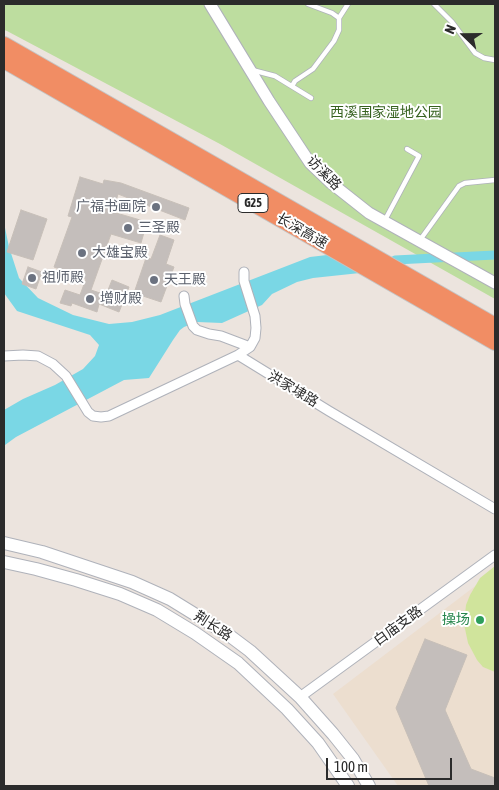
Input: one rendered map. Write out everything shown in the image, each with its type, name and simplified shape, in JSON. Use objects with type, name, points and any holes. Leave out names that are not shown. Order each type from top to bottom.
[{"type":"highway","name":"长深高速","points":[[8,55],[495,326]]},
{"type":"highway","name":"长深高速","points":[[8,55],[495,342]]},
{"type":"main road","name":"荆长路","points":[[4,544],[42,552],[132,582],[170,599],[230,636],[250,651],[300,696],[353,759],[369,786]]},
{"type":"main road","name":"荆长路","points":[[4,562],[76,580],[120,594],[157,610],[195,633],[238,663],[287,709],[318,744],[348,786]]},
{"type":"street","name":"访溪路","points":[[210,4],[269,101],[310,163],[331,183],[369,213],[495,283]]},
{"type":"street","points":[[4,356],[38,356],[53,364],[66,376],[88,412],[93,416],[109,416],[238,356],[250,347],[255,338],[255,316],[244,277]]},
{"type":"street","points":[[184,300],[196,330],[221,336],[250,347]]},
{"type":"street","name":"洪家埭路","points":[[238,356],[495,509]]},
{"type":"street","name":"白庙支路","points":[[300,696],[495,555]]},
{"type":"lane","points":[[308,4],[340,18]]},
{"type":"lane","points":[[292,86],[295,80],[313,69],[334,42],[339,30],[340,18],[348,4]]},
{"type":"lane","points":[[434,4],[452,22],[475,53],[484,58],[495,60]]},
{"type":"lane","points":[[250,70],[275,76],[311,98]]},
{"type":"lane","points":[[385,221],[419,156],[407,149]]},
{"type":"lane","points":[[419,241],[459,186],[465,183],[495,180]]},
{"type":"shaded area","points":[[495,571],[495,786],[398,786],[333,694]]},
{"type":"green space","name":"西溪国家湿地公园","points":[[4,4],[495,4],[495,299],[220,144],[4,30]]},
{"type":"green space","name":"操场","points":[[495,566],[495,672],[483,667],[477,660],[468,643],[464,624],[466,605],[470,595],[480,578]]},
{"type":"water","points":[[4,223],[19,278],[38,298],[73,315],[109,324],[132,322],[160,315],[310,257],[327,255],[360,273],[313,278],[297,282],[272,294],[262,305],[222,323],[197,322],[184,327],[173,340],[149,378],[124,380],[16,437],[5,445],[4,449],[4,410],[83,369],[95,356],[99,345],[90,335],[17,311],[4,293]]},
{"type":"building","points":[[80,177],[103,184],[104,180],[121,183],[189,208],[185,220],[118,194],[113,212],[147,222],[141,243],[111,234],[91,290],[106,295],[112,280],[129,287],[119,312],[99,304],[97,312],[72,303],[71,306],[60,303],[65,290],[80,295],[86,279],[54,267],[72,217],[68,216]]},
{"type":"building","points":[[21,210],[47,219],[33,260],[7,252]]},
{"type":"building","name":"天王殿","points":[[160,235],[174,240],[166,264],[174,267],[161,302],[134,293],[146,258],[151,259]]},
{"type":"building","name":"祖师殿","points":[[28,267],[42,272],[36,289],[22,284]]},
{"type":"building","points":[[425,639],[467,655],[445,710],[471,769],[495,778],[495,786],[429,786],[396,708]]},
{"type":"waterway","points":[[395,260],[495,255]]},
{"type":"place","name":"广福书画院","points":[[156,207]]},
{"type":"place","name":"三圣殿","points":[[128,228]]},
{"type":"place","name":"大雄宝殿","points":[[82,253]]},
{"type":"place","name":"祖师殿","points":[[32,278]]},
{"type":"place","name":"天王殿","points":[[154,280]]},
{"type":"place","name":"增财殿","points":[[90,299]]},
{"type":"place","name":"操场","points":[[480,620]]}]
